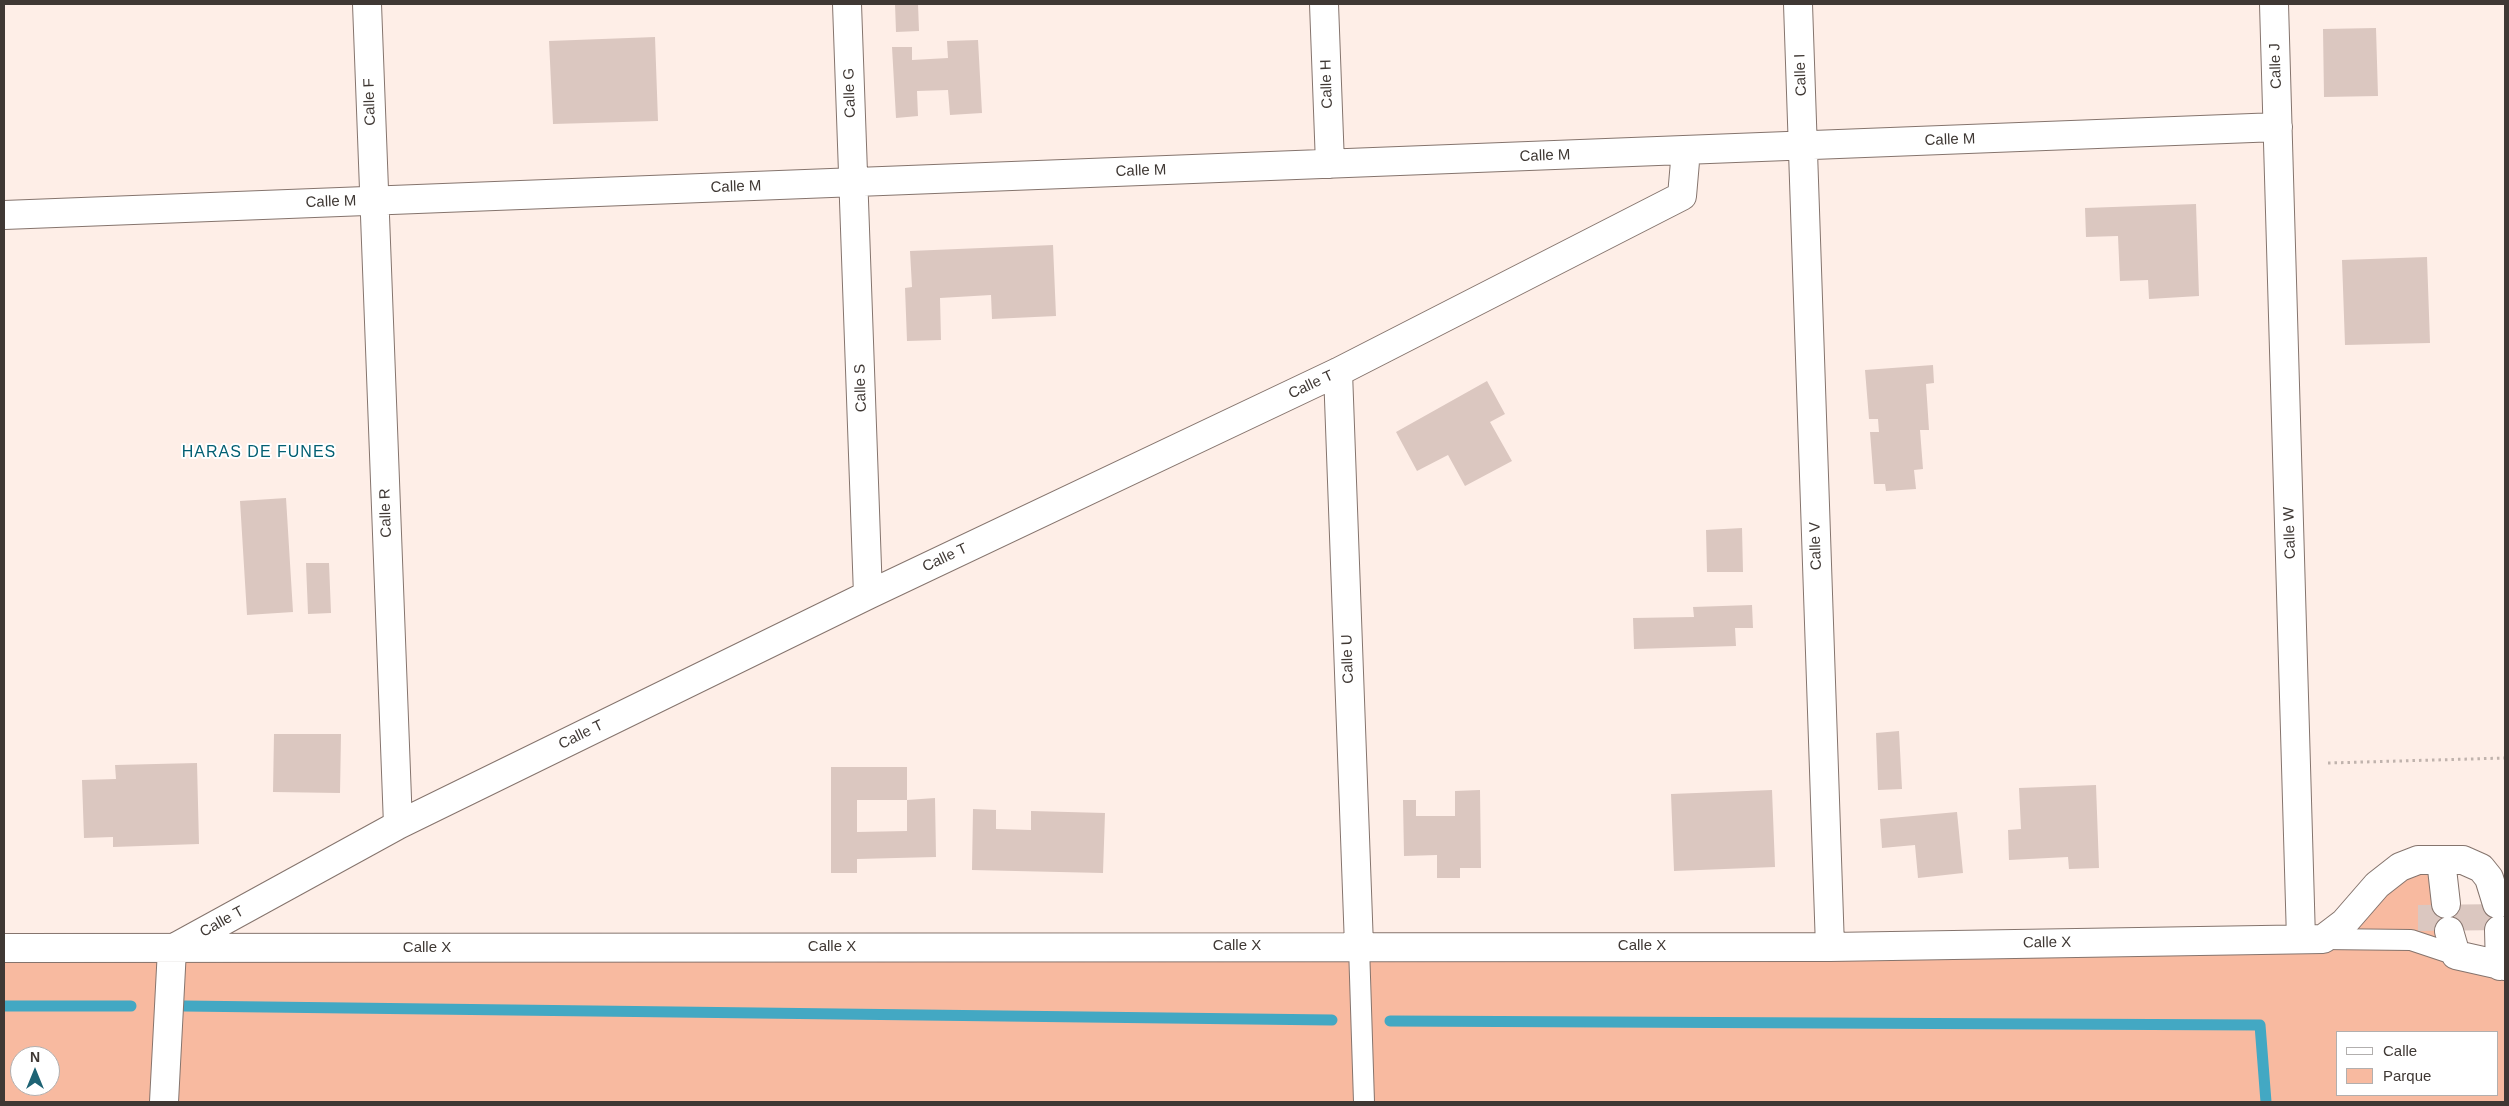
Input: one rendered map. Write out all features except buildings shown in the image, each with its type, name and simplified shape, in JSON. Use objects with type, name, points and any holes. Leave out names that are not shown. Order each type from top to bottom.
[{"type":"street","name":"Calle F","points":[[367,4],[374,201]]},
{"type":"street","name":"Calle G","points":[[847,4],[854,182]]},
{"type":"street","name":"Calle H","points":[[1324,4],[1330,164]]},
{"type":"street","name":"Calle I","points":[[1798,4],[1803,146]]},
{"type":"street","name":"Calle J","points":[[2274,4],[2278,128]]},
{"type":"street","name":"Calle M","points":[[4,215],[2278,128]]},
{"type":"street","name":"Calle W","points":[[2278,128],[2296,764],[2312,939]]},
{"type":"street","name":"Calle V","points":[[1803,146],[1830,947]]},
{"type":"street","name":"Calle T","points":[[172,949],[398,825],[868,595],[1338,372],[1682,196],[1686,150]]},
{"type":"street","name":"Calle S","points":[[854,182],[868,595]]},
{"type":"street","name":"Calle R","points":[[374,201],[398,825]]},
{"type":"street","name":"Calle U","points":[[1338,372],[1359,946]]},
{"type":"street","points":[[2312,939],[2344,923],[2377,885],[2400,867],[2418,860],[2463,860],[2481,868],[2488,878],[2498,917],[2503,966]]},
{"type":"street","points":[[2441,860],[2450,930],[2503,966]]},
{"type":"street","name":"Calle X","points":[[4,948],[1830,947],[2312,939]]},
{"type":"street","points":[[164,1102],[172,949]]},
{"type":"lane","points":[[2312,939],[2411,940],[2430,945],[2450,930]]},
{"type":"lane","points":[[1359,946],[1364,1102]]},
{"type":"path","points":[[2296,764],[2505,758]]},
{"type":"green space","points":[[2441,860],[2456,955],[2505,966],[2505,1102],[4,1102],[4,948],[2301,939],[2377,885]]},
{"type":"waterway","points":[[4,1006],[131,1006]]},
{"type":"waterway","points":[[184,1006],[1332,1020]]},
{"type":"waterway","points":[[1390,1021],[2260,1025],[2266,1102]]},
{"type":"district","name":"HARAS DE FUNES","points":[[259,453]]}]
